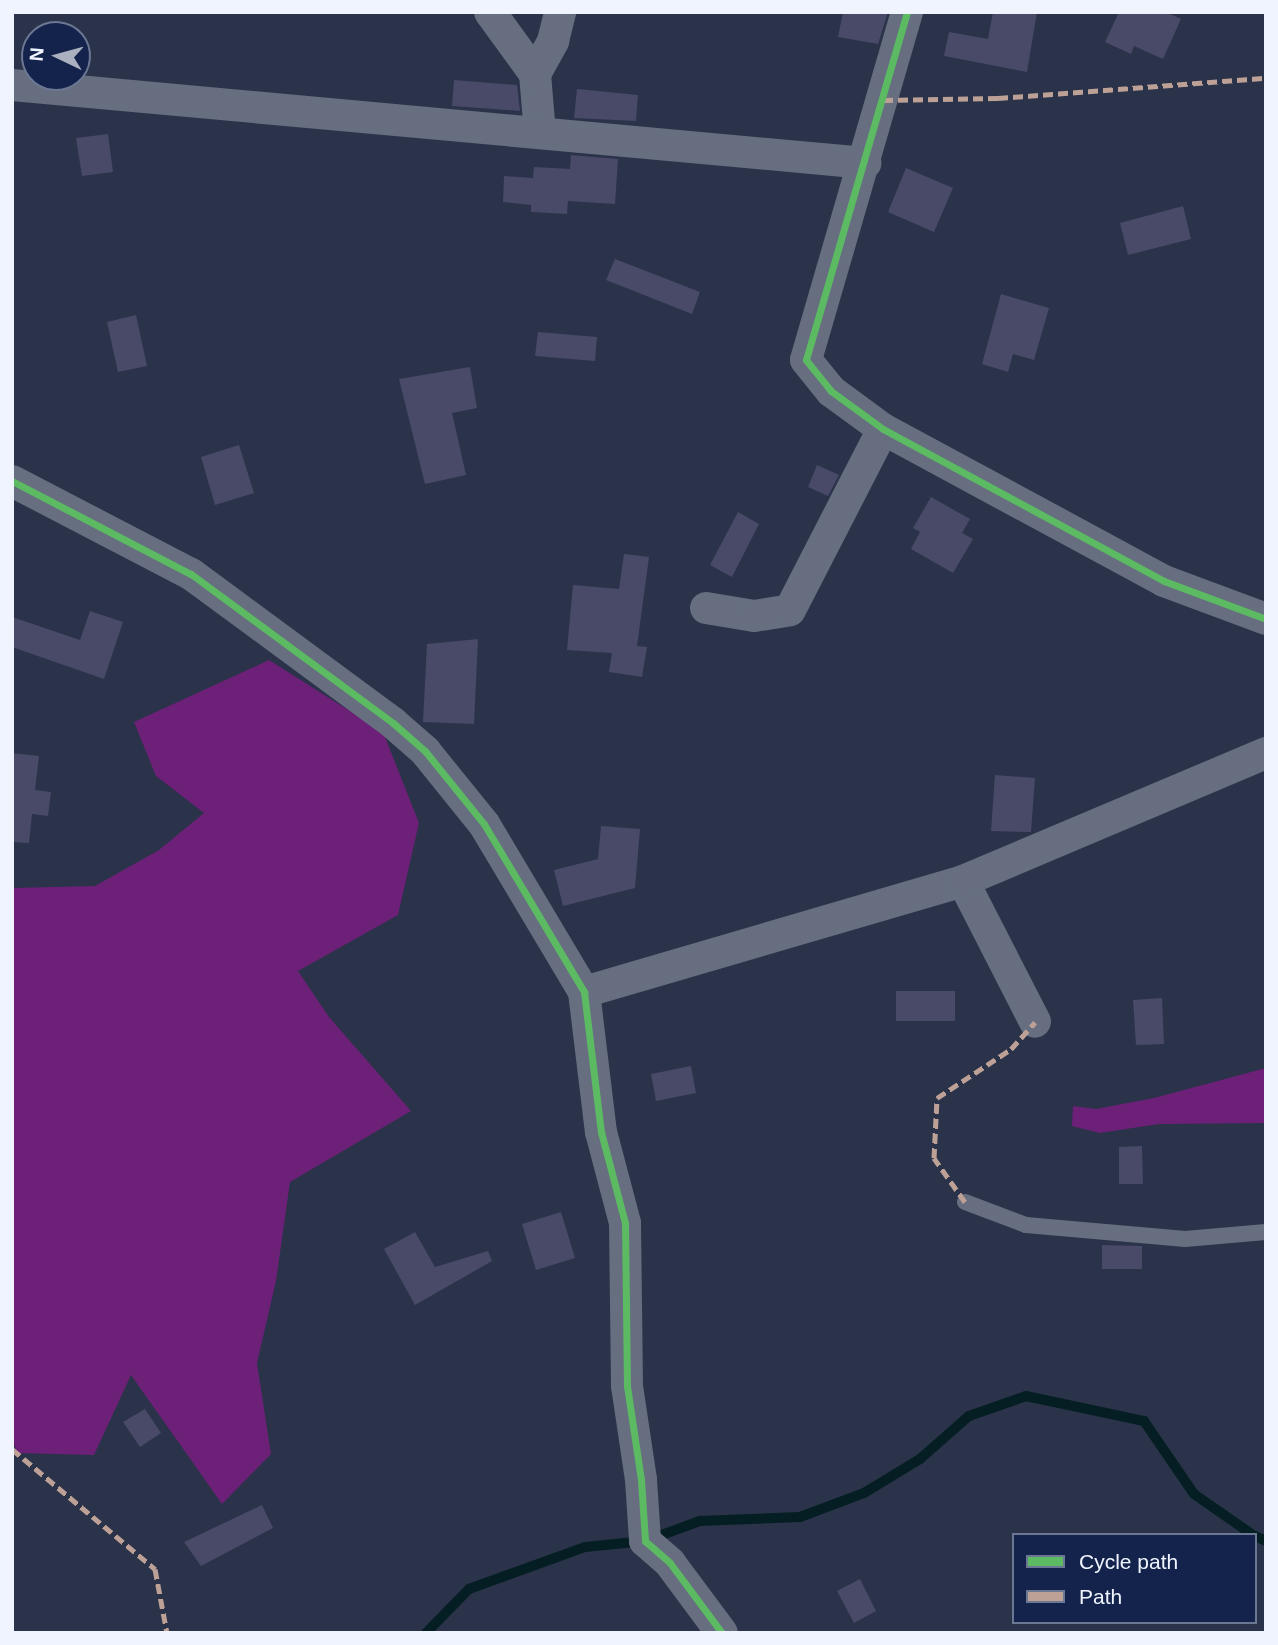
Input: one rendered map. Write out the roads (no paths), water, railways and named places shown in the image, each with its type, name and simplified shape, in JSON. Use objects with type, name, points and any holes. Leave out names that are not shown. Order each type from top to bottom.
[{"type":"street","points":[[490,12],[535,74],[540,133]]},
{"type":"street","points":[[535,74],[552,41],[560,12]]},
{"type":"street","points":[[907,12],[806,360],[831,391],[883,429],[1164,581],[1266,619]]},
{"type":"street","points":[[12,85],[865,163]]},
{"type":"street","points":[[706,608],[754,616],[790,610],[883,429]]},
{"type":"street","points":[[12,481],[191,574],[425,751],[484,824],[584,992],[601,1132],[625,1223],[627,1387],[642,1480],[645,1541],[670,1563],[722,1633]]},
{"type":"street","points":[[584,992],[963,881],[1266,754]]},
{"type":"street","points":[[963,881],[1035,1022]]},
{"type":"lane","points":[[965,1202],[1026,1225],[1185,1239],[1266,1231]]},
{"type":"waterway","points":[[426,1633],[469,1589],[585,1547],[645,1541],[700,1521],[800,1517],[864,1493],[920,1459],[969,1416],[1026,1396],[1144,1421],[1194,1494],[1250,1533]]},
{"type":"waterway","points":[[1257,1537],[1266,1541]]}]
